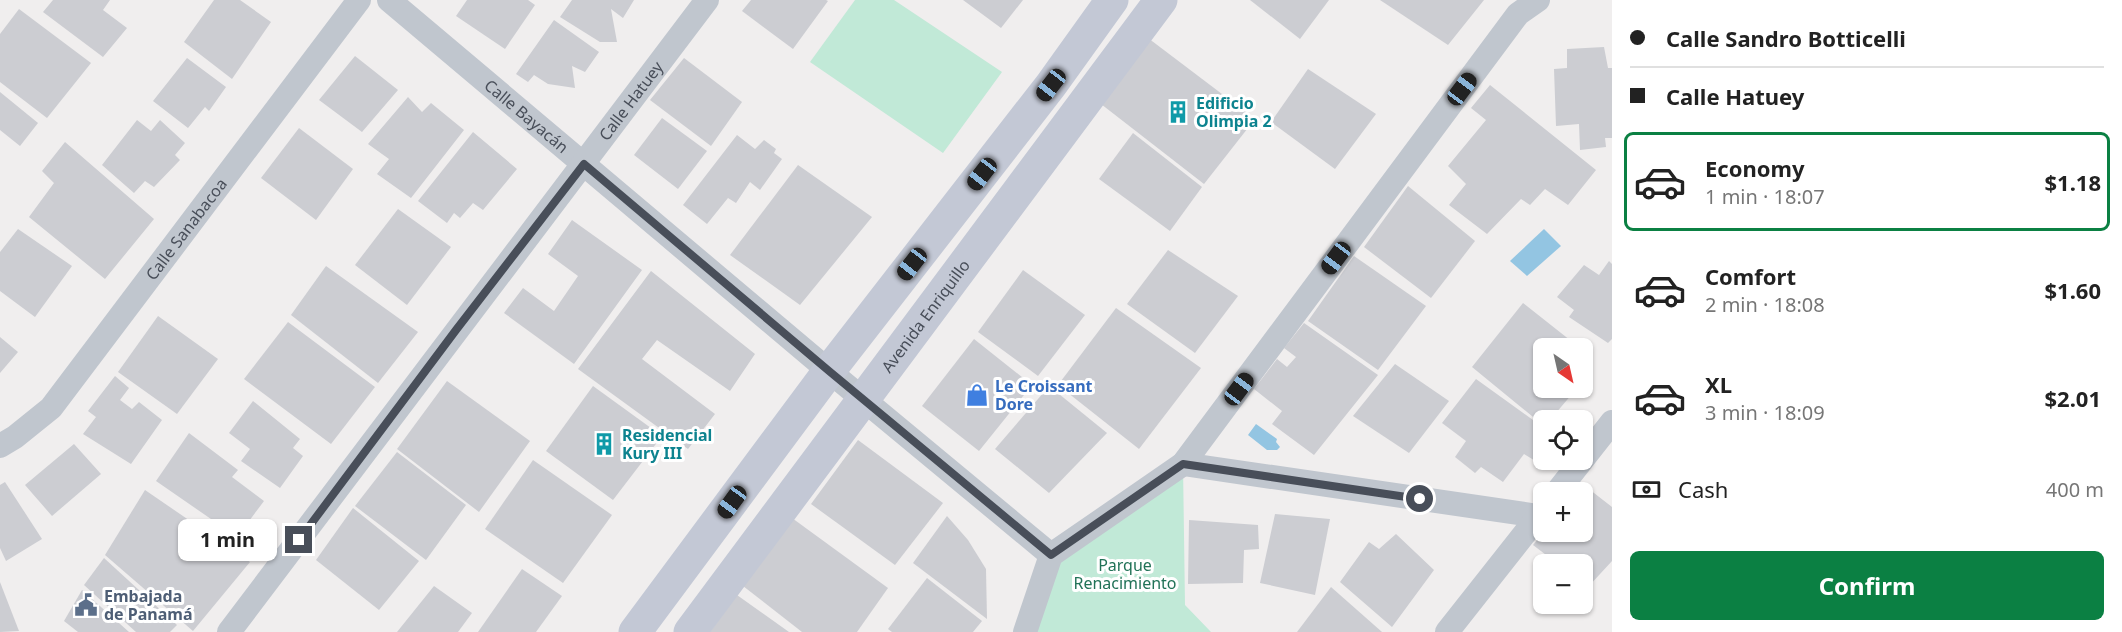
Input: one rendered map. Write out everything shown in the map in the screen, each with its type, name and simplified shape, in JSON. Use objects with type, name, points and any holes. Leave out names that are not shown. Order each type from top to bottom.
[{"type":"main road","points":[[635,632],[829,371],[1051,85],[1112,0]]},
{"type":"main road","name":"Avenida Enriquillo","points":[[690,632],[1161,0]]},
{"type":"street","name":"Calle Sanabacoa","points":[[0,446],[51,408],[359,0]]},
{"type":"street","name":"Calle Bayacán","points":[[389,0],[1051,555]]},
{"type":"street","name":"Calle Hatuey","points":[[230,632],[707,0]]},
{"type":"street","points":[[1025,632],[1051,555],[1183,464],[1518,14],[1538,0]]},
{"type":"street","points":[[1565,482],[1612,422]]},
{"type":"street","points":[[1183,464],[1533,512]]},
{"type":"street","points":[[1447,632],[1533,523]]},
{"type":"green space","points":[[855,0],[894,0],[1002,72],[943,153],[810,62]]},
{"type":"green space","name":"Parque Renacimiento","points":[[1183,464],[1185,605],[1211,632],[1029,632],[1051,555]]},
{"type":"water","points":[[1544,229],[1561,246],[1527,276],[1510,261]]},
{"type":"water","points":[[1256,424],[1277,439],[1276,442],[1280,447],[1277,450],[1267,450],[1248,435]]},
{"type":"building","points":[[53,0],[110,0],[103,10],[127,28],[103,57],[43,12]]},
{"type":"building","points":[[214,0],[240,0],[271,22],[232,79],[184,42]]},
{"type":"building","points":[[467,0],[528,0],[535,5],[505,49],[456,16]]},
{"type":"building","points":[[572,0],[634,0],[623,18],[611,9],[617,42],[600,42],[560,17]]},
{"type":"building","points":[[751,0],[828,1],[793,49],[742,11]]},
{"type":"building","points":[[963,0],[1023,0],[1001,28]]},
{"type":"building","points":[[1250,0],[1329,0],[1300,39]]},
{"type":"building","points":[[1380,0],[1484,0],[1448,45]]},
{"type":"building","points":[[19,9],[91,63],[47,118],[0,82],[0,34]]},
{"type":"building","points":[[554,20],[599,52],[585,72],[572,66],[575,88],[548,84],[534,75],[528,82],[516,74]]},
{"type":"building","name":"Edificio Olimpia 2","points":[[1148,38],[1255,119],[1204,184],[1101,104]]},
{"type":"building","points":[[1604,47],[1608,68],[1612,68],[1612,138],[1605,138],[1606,147],[1580,150],[1579,124],[1556,126],[1554,69],[1567,68],[1567,49]]},
{"type":"building","points":[[355,56],[398,90],[362,132],[319,100]]},
{"type":"building","points":[[187,58],[226,87],[209,111],[205,107],[188,128],[153,101]]},
{"type":"building","points":[[684,58],[742,102],[711,146],[650,100]]},
{"type":"building","points":[[1308,69],[1376,114],[1335,169],[1271,122]]},
{"type":"building","points":[[1490,85],[1596,170],[1568,205],[1545,189],[1530,205],[1521,199],[1487,234],[1449,205],[1466,184],[1448,166],[1486,120],[1471,108]]},
{"type":"building","points":[[0,92],[38,123],[20,146],[0,130]]},
{"type":"building","points":[[408,97],[422,112],[431,103],[464,130],[411,198],[377,174],[389,159],[368,144]]},
{"type":"building","points":[[662,118],[707,151],[678,189],[634,155]]},
{"type":"building","points":[[137,120],[151,131],[160,120],[185,143],[175,155],[180,160],[154,187],[145,181],[134,193],[102,165]]},
{"type":"building","points":[[299,128],[353,169],[316,220],[261,178]]},
{"type":"building","points":[[473,132],[517,169],[483,210],[473,203],[460,218],[454,213],[447,223],[418,201]]},
{"type":"building","points":[[1133,133],[1202,187],[1170,231],[1099,179]]},
{"type":"building","points":[[737,135],[755,149],[764,140],[776,149],[774,153],[782,159],[760,190],[750,182],[736,203],[728,198],[707,224],[683,205]]},
{"type":"building","points":[[65,142],[154,219],[105,279],[29,217],[54,183],[42,171]]},
{"type":"building","points":[[798,165],[872,217],[800,305],[730,255]]},
{"type":"building","points":[[1408,186],[1475,241],[1431,298],[1364,247]]},
{"type":"building","points":[[398,209],[451,247],[407,305],[355,265]]},
{"type":"building","points":[[572,220],[642,270],[574,364],[504,313],[523,288],[554,311],[578,276],[548,254]]},
{"type":"building","points":[[18,229],[72,266],[35,317],[0,291],[0,252]]},
{"type":"building","points":[[1168,250],[1238,296],[1195,353],[1127,304]]},
{"type":"building","points":[[1354,256],[1426,306],[1378,370],[1308,321]]},
{"type":"building","points":[[1609,261],[1612,264],[1612,339],[1608,343],[1569,317],[1574,310],[1557,297],[1584,265],[1599,275]]},
{"type":"building","points":[[326,266],[418,332],[378,383],[291,315]]},
{"type":"building","points":[[1023,270],[1085,315],[1038,376],[978,332]]},
{"type":"building","points":[[651,271],[755,354],[730,391],[657,340],[642,359],[715,414],[688,449],[578,369]]},
{"type":"building","points":[[1523,303],[1567,338],[1533,338],[1533,398],[1569,398],[1558,410],[1533,410],[1533,417],[1472,367]]},
{"type":"building","points":[[1116,308],[1201,368],[1139,449],[1058,385]]},
{"type":"building","points":[[158,316],[218,359],[177,414],[118,372]]},
{"type":"building","points":[[288,322],[375,387],[331,444],[244,379]]},
{"type":"building","points":[[1304,323],[1378,375],[1314,455],[1272,424],[1282,411],[1254,389],[1277,359],[1287,367],[1296,357],[1284,348]]},
{"type":"building","points":[[0,337],[18,352],[0,373]]},
{"type":"building","name":"Le Croissant Dore","points":[[974,339],[1032,385],[979,451],[922,406]]},
{"type":"building","points":[[1395,364],[1449,401],[1409,453],[1353,416]]},
{"type":"building","points":[[115,376],[129,388],[120,400],[132,409],[139,402],[162,420],[131,464],[83,434],[96,417],[88,411]]},
{"type":"building","points":[[1476,379],[1533,420],[1533,460],[1524,454],[1503,482],[1481,467],[1475,473],[1455,457],[1466,441],[1442,423]]},
{"type":"building","points":[[447,381],[530,441],[479,512],[397,449]]},
{"type":"building","name":"Residencial Kury III","points":[[593,386],[662,436],[613,500],[546,451]]},
{"type":"building","points":[[1044,392],[1059,394],[1107,433],[1049,493],[995,449]]},
{"type":"building","points":[[253,401],[300,439],[293,448],[303,456],[280,488],[241,461],[250,449],[229,433]]},
{"type":"building","points":[[189,433],[238,470],[232,477],[264,501],[237,537],[156,481]]},
{"type":"building","points":[[858,440],[943,503],[895,565],[811,504]]},
{"type":"building","points":[[74,444],[101,474],[52,516],[25,485]]},
{"type":"building","points":[[397,452],[466,505],[426,560],[355,506]]},
{"type":"building","points":[[533,460],[612,515],[563,583],[485,529]]},
{"type":"building","points":[[5,482],[42,539],[6,561],[0,548],[0,485]]},
{"type":"building","points":[[145,490],[250,562],[193,631],[105,555]]},
{"type":"building","points":[[1593,492],[1612,507],[1612,561],[1593,582],[1593,554],[1545,554],[1533,545],[1536,542],[1593,542]]},
{"type":"building","points":[[353,508],[419,561],[379,610],[316,560]]},
{"type":"building","points":[[1275,514],[1330,519],[1315,595],[1260,583]]},
{"type":"building","points":[[947,516],[968,540],[986,569],[987,619],[913,563]]},
{"type":"building","points":[[792,518],[888,588],[857,632],[802,632],[743,586]]},
{"type":"building","points":[[1189,520],[1258,525],[1259,549],[1244,550],[1243,583],[1188,584]]},
{"type":"building","points":[[1396,534],[1434,570],[1392,627],[1340,582],[1369,542],[1379,549]]},
{"type":"building","points":[[104,558],[177,625],[170,632],[136,632],[84,585]]},
{"type":"building","points":[[522,569],[562,596],[536,632],[478,632]]},
{"type":"building","points":[[927,578],[982,621],[973,632],[892,632],[888,629]]},
{"type":"building","points":[[0,582],[19,631],[0,632]]},
{"type":"building","points":[[434,586],[472,613],[458,632],[397,632]]},
{"type":"building","points":[[1331,587],[1382,632],[1297,632]]},
{"type":"building","name":"Embajada de Panamá","points":[[82,590],[129,632],[78,632],[64,621]]},
{"type":"building","points":[[737,595],[789,632],[710,632]]},
{"type":"place","name":"Edificio Olimpia 2","points":[[1178,112]]},
{"type":"place","name":"Le Croissant Dore","points":[[977,395]]},
{"type":"place","name":"Residencial Kury III","points":[[604,444]]},
{"type":"place","name":"Embajada de Panamá","points":[[86,605]]},
{"type":"route","points":[[299,540],[584,164],[1051,555],[1183,464],[1420,499]]}]
